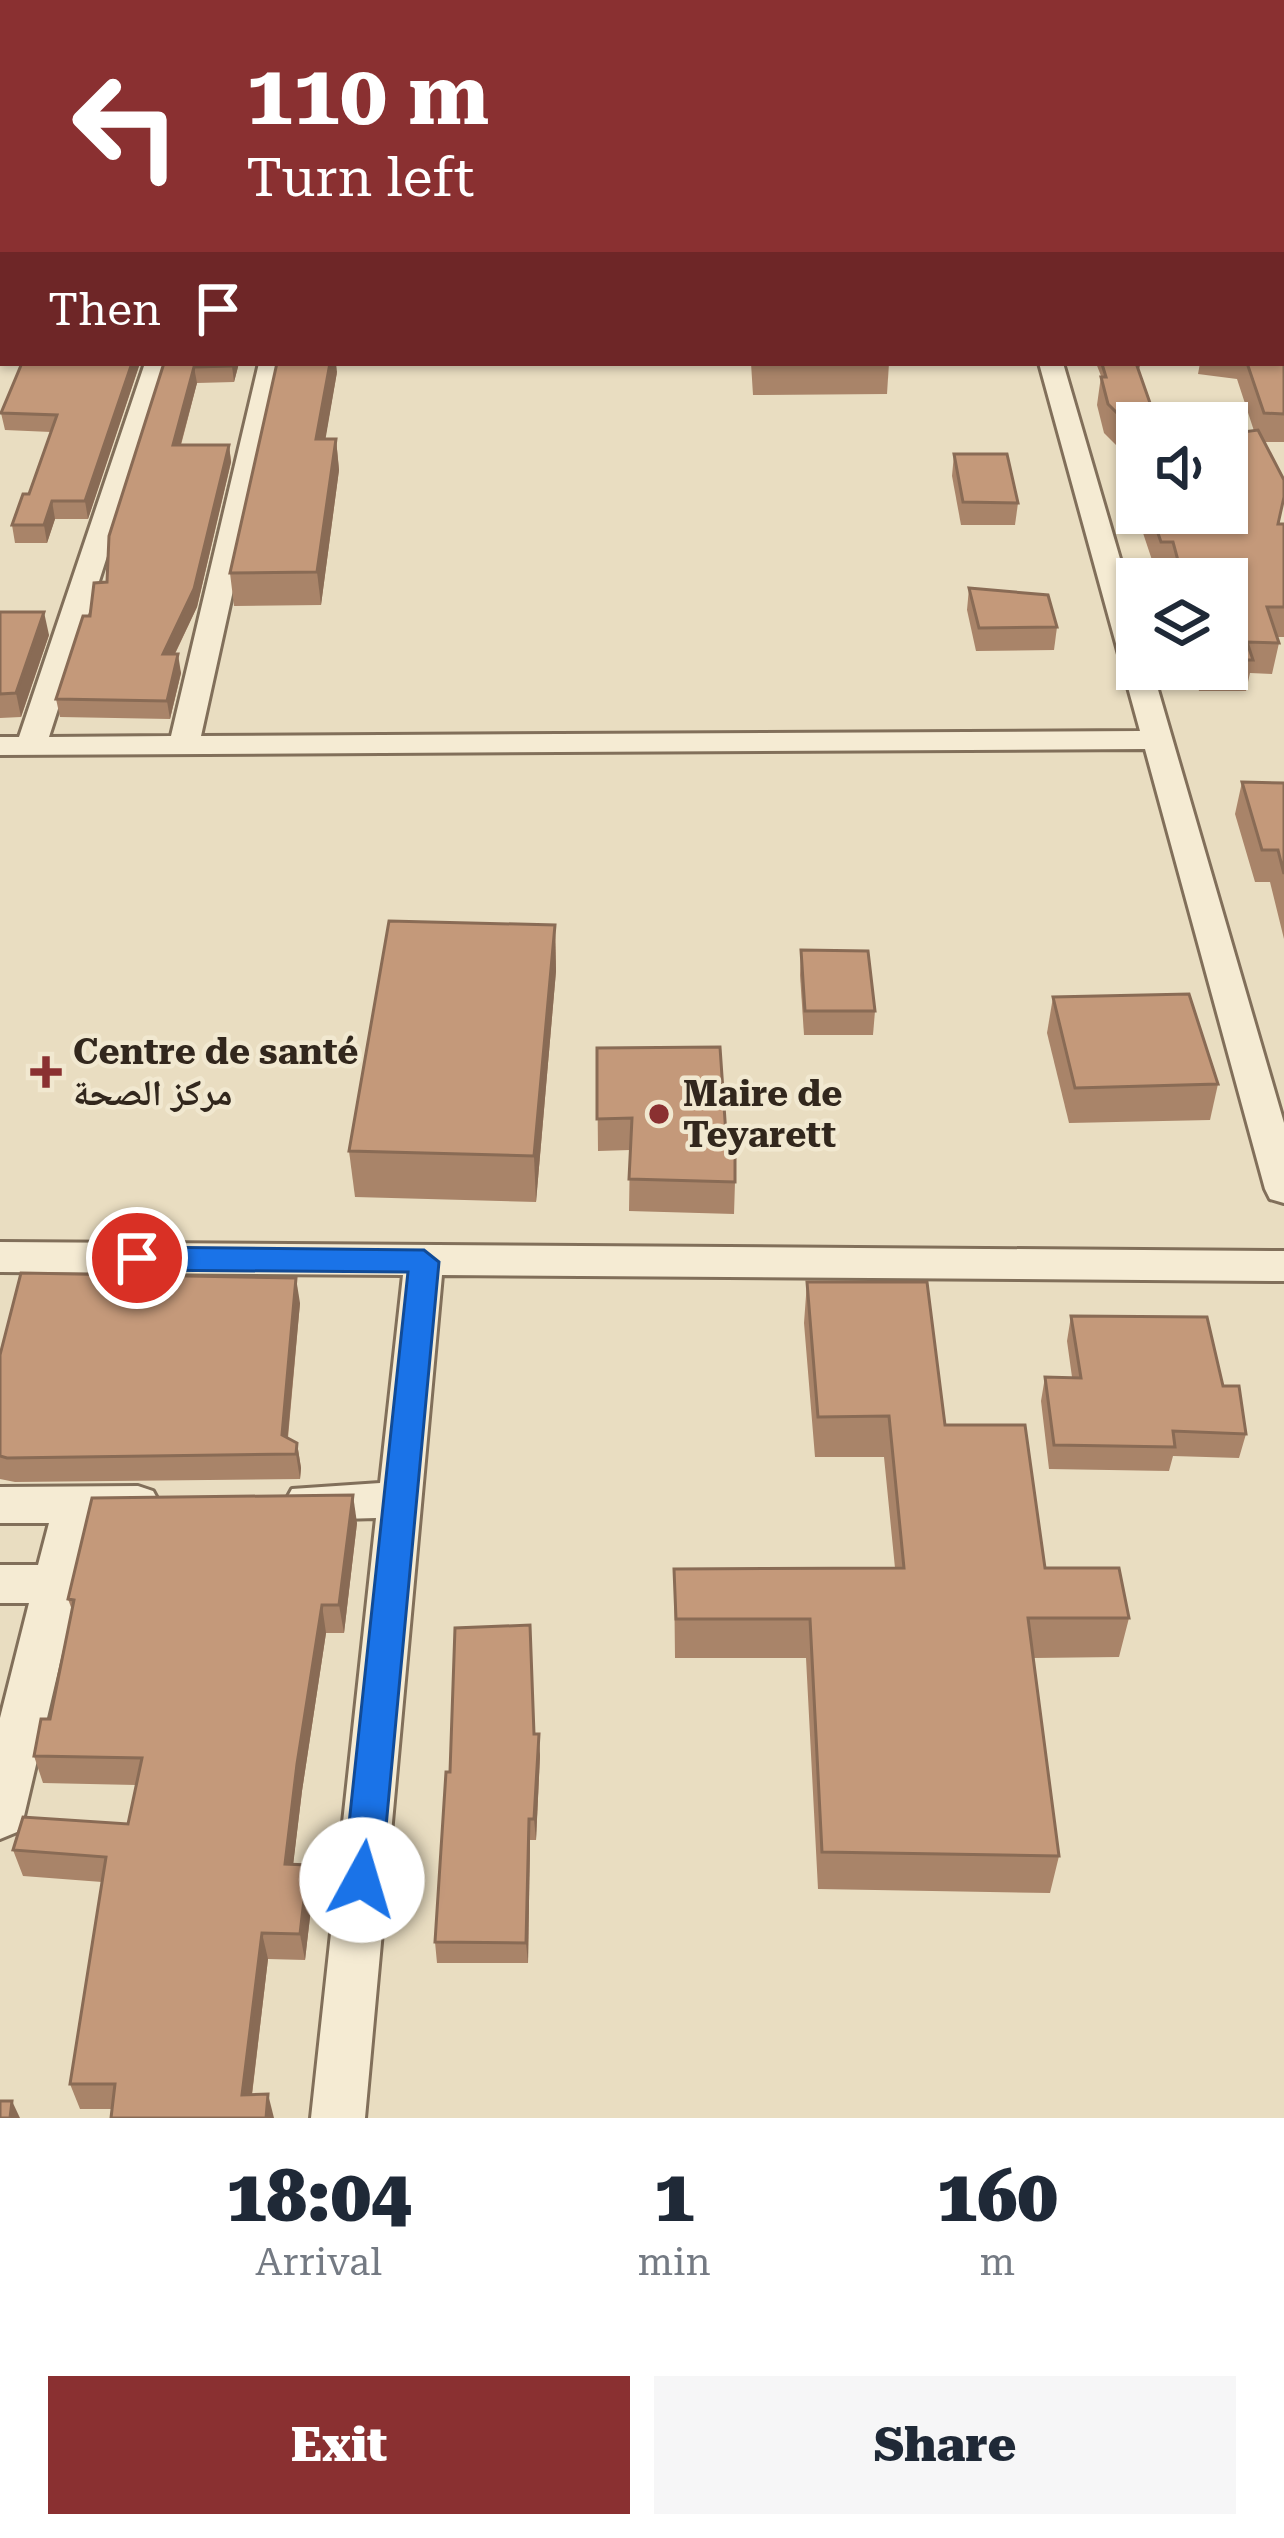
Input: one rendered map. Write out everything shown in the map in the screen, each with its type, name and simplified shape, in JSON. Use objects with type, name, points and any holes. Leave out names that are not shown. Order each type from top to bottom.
[{"type":"street","points":[[156,366],[16,746],[1157,740]]},
{"type":"street","points":[[184,745],[270,366]]},
{"type":"street","points":[[1052,366],[1284,1189]]},
{"type":"street","points":[[0,1257],[1284,1266]]},
{"type":"street","points":[[338,2118],[424,1262]]},
{"type":"street","points":[[261,1502],[400,1500]]},
{"type":"street","points":[[0,1505],[191,1503]]},
{"type":"street","points":[[0,1816],[75,1505]]},
{"type":"street","points":[[0,1584],[53,1584]]},
{"type":"building","points":[[21,366],[131,366],[85,501],[52,501],[44,525],[12,525],[23,494],[29,494],[57,415],[1,413]]},
{"type":"building","points":[[163,366],[232,366],[194,367],[173,445],[229,445],[194,589],[163,654],[178,654],[167,701],[56,699],[83,616],[90,616],[94,583],[107,582],[109,536]]},
{"type":"building","points":[[276,366],[329,366],[316,439],[336,439],[317,572],[230,573]]},
{"type":"building","points":[[1103,366],[1137,366],[1150,402],[1116,402],[1116,412],[1108,404],[1101,377],[1106,377]]},
{"type":"building","points":[[1248,366],[1284,366],[1284,414],[1264,413]]},
{"type":"building","points":[[1258,430],[1284,480],[1278,524],[1284,524],[1284,607],[1267,607],[1279,643],[1248,642],[1248,558],[1177,558],[1173,542],[1161,542],[1158,534],[1248,534],[1248,431]]},
{"type":"building","points":[[954,454],[1007,454],[1018,503],[963,502]]},
{"type":"building","points":[[969,588],[1048,595],[1057,627],[979,628]]},
{"type":"building","points":[[0,612],[44,612],[16,693],[0,694]]},
{"type":"building","points":[[1242,782],[1284,783],[1284,874],[1278,850],[1262,850]]},
{"type":"building","points":[[389,921],[555,925],[534,1156],[349,1151]]},
{"type":"building","points":[[801,950],[868,951],[875,1011],[805,1011]]},
{"type":"building","points":[[1189,994],[1218,1084],[1075,1088],[1053,997]]},
{"type":"building","points":[[720,1047],[726,1135],[735,1135],[735,1182],[629,1179],[632,1118],[597,1119],[597,1048]]},
{"type":"building","points":[[21,1273],[296,1278],[282,1435],[297,1443],[296,1454],[0,1456],[0,1355]]},
{"type":"building","points":[[807,1282],[927,1282],[945,1425],[1025,1425],[1045,1568],[1119,1568],[1129,1618],[1028,1618],[1059,1856],[822,1852],[810,1619],[676,1619],[674,1569],[904,1568],[889,1416],[818,1417]]},
{"type":"building","points":[[1071,1316],[1207,1317],[1223,1386],[1239,1386],[1246,1434],[1173,1431],[1175,1447],[1054,1445],[1045,1377],[1081,1378]]},
{"type":"building","points":[[353,1495],[339,1605],[322,1605],[297,1764],[285,1864],[308,1865],[300,1934],[262,1933],[242,2095],[268,2094],[266,2118],[111,2118],[115,2084],[70,2084],[106,1857],[13,1850],[23,1817],[128,1824],[142,1758],[34,1756],[41,1719],[50,1719],[74,1600],[68,1599],[92,1498]]},
{"type":"building","points":[[530,1625],[534,1734],[539,1734],[534,1819],[529,1819],[526,1943],[435,1942],[446,1772],[450,1772],[455,1628]]},
{"type":"building","points":[[0,2101],[12,2101],[10,2118],[0,2118]]},
{"type":"place","name":"Centre de santé مركز الصحة","points":[[46,1072]]},
{"type":"place","name":"Maire de Teyarett","points":[[659,1114]]},
{"type":"route","points":[[137,1258],[424,1262],[362,1880]]}]
